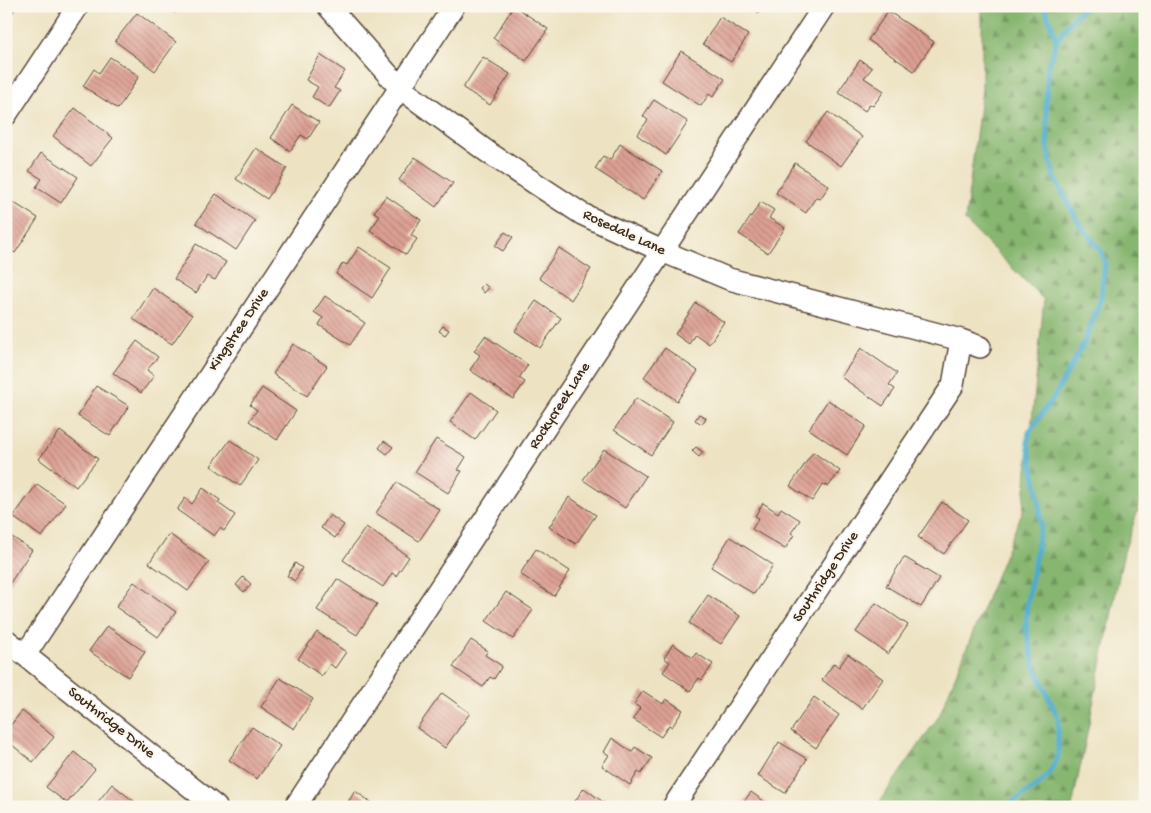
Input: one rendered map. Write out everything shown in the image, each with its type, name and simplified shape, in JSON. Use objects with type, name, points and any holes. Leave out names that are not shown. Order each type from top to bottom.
[{"type":"street","points":[[6,115],[78,6]]},
{"type":"street","name":"Rosedale Lane","points":[[328,6],[400,88],[489,154],[582,214],[729,279],[971,343]]},
{"type":"street","name":"Kingstree Drive","points":[[25,655],[454,6]]},
{"type":"street","name":"Rockycreek Lane","points":[[295,807],[824,6]]},
{"type":"street","name":"Southridge Drive","points":[[673,807],[953,386],[971,343]]},
{"type":"street","name":"Southridge Drive","points":[[6,640],[216,807]]},
{"type":"green space","points":[[982,6],[1145,6],[1145,489],[1124,552],[1072,807],[876,807],[939,716],[1023,510],[1044,300],[965,221],[982,89]]},
{"type":"building","points":[[6,6],[17,6],[9,18],[6,16]]},
{"type":"building","points":[[166,6],[180,6],[175,13]]},
{"type":"building","points":[[514,6],[548,29],[526,61],[493,38]]},
{"type":"building","points":[[750,6],[764,6],[759,13]]},
{"type":"building","points":[[888,11],[934,42],[914,71],[868,40]]},
{"type":"building","points":[[137,13],[176,42],[155,71],[115,41]]},
{"type":"building","points":[[720,17],[748,35],[731,62],[703,44]]},
{"type":"building","points":[[681,51],[725,79],[713,97],[709,94],[701,106],[662,81]]},
{"type":"building","points":[[320,55],[345,71],[334,88],[340,91],[329,108],[312,97],[318,87],[306,80]]},
{"type":"building","points":[[110,57],[139,76],[118,109],[83,86],[94,69],[99,73]]},
{"type":"building","points":[[483,57],[510,74],[490,105],[463,88]]},
{"type":"building","points":[[860,60],[872,68],[864,78],[884,91],[873,106],[870,104],[865,111],[838,92]]},
{"type":"building","points":[[654,100],[688,122],[666,155],[637,135],[648,120],[643,116]]},
{"type":"building","points":[[292,105],[319,122],[308,139],[301,135],[290,151],[271,138]]},
{"type":"building","points":[[75,108],[113,138],[91,166],[53,136]]},
{"type":"building","points":[[828,112],[862,137],[841,166],[806,141]]},
{"type":"building","points":[[620,144],[662,171],[643,200],[595,169],[603,156],[610,160]]},
{"type":"building","points":[[256,148],[287,168],[267,199],[236,179]]},
{"type":"building","points":[[41,153],[78,177],[61,203],[36,187],[42,179],[29,171]]},
{"type":"building","points":[[415,157],[453,183],[436,207],[399,180]]},
{"type":"building","points":[[795,163],[829,186],[820,199],[816,197],[806,213],[776,193]]},
{"type":"building","points":[[216,194],[255,221],[236,250],[196,223]]},
{"type":"building","points":[[386,196],[421,220],[411,235],[417,239],[406,255],[370,230],[380,216],[374,212]]},
{"type":"building","points":[[11,201],[38,218],[15,253],[6,247],[6,208]]},
{"type":"building","points":[[761,202],[774,210],[769,218],[785,228],[768,253],[739,234]]},
{"type":"building","points":[[505,232],[513,237],[503,251],[495,246]]},
{"type":"building","points":[[196,244],[226,262],[215,280],[207,276],[196,293],[174,279]]},
{"type":"building","points":[[359,247],[391,268],[372,298],[336,274],[343,263],[347,265]]},
{"type":"building","points":[[559,248],[591,269],[571,300],[539,278]]},
{"type":"building","points":[[484,284],[489,288],[484,293],[480,288]]},
{"type":"building","points":[[153,288],[192,315],[172,344],[133,319]]},
{"type":"building","points":[[325,296],[365,323],[350,345],[319,325],[323,318],[314,312]]},
{"type":"building","points":[[536,301],[561,318],[540,348],[515,331]]},
{"type":"building","points":[[696,303],[724,322],[709,344],[695,334],[689,344],[675,334]]},
{"type":"building","points":[[443,326],[449,330],[445,335],[439,331]]},
{"type":"building","points":[[485,336],[528,365],[519,378],[525,382],[513,399],[470,370],[480,355],[474,351]]},
{"type":"building","points":[[137,341],[158,357],[147,370],[154,376],[141,393],[113,373]]},
{"type":"building","points":[[293,344],[327,366],[307,396],[273,374]]},
{"type":"building","points":[[665,348],[698,371],[677,401],[644,377]]},
{"type":"building","points":[[861,348],[897,373],[889,385],[895,389],[883,406],[841,377]]},
{"type":"building","points":[[96,386],[129,406],[110,436],[78,416]]},
{"type":"building","points":[[262,388],[296,411],[277,440],[249,421],[257,410],[250,405]]},
{"type":"building","points":[[471,392],[496,410],[475,440],[450,422]]},
{"type":"building","points":[[636,398],[673,422],[651,455],[614,430]]},
{"type":"building","points":[[828,400],[866,426],[847,455],[809,429]]},
{"type":"building","points":[[699,414],[706,418],[702,424],[695,420]]},
{"type":"building","points":[[60,431],[98,459],[76,487],[39,459]]},
{"type":"building","points":[[436,439],[466,457],[458,470],[462,471],[448,493],[415,472]]},
{"type":"building","points":[[230,440],[258,460],[240,486],[211,466]]},
{"type":"building","points":[[384,441],[393,447],[387,454],[379,448]]},
{"type":"building","points":[[696,447],[703,452],[699,457],[692,451]]},
{"type":"building","points":[[604,449],[646,476],[625,508],[583,480]]},
{"type":"building","points":[[813,452],[840,471],[828,487],[823,484],[812,501],[790,486]]},
{"type":"building","points":[[397,482],[440,510],[419,541],[376,513]]},
{"type":"building","points":[[37,484],[66,504],[42,537],[13,517]]},
{"type":"building","points":[[203,488],[220,500],[218,503],[235,515],[224,531],[220,528],[214,536],[177,510],[185,498],[192,504]]},
{"type":"building","points":[[569,497],[596,515],[576,544],[549,527]]},
{"type":"building","points":[[942,502],[968,520],[944,554],[918,537]]},
{"type":"building","points":[[763,503],[778,513],[781,508],[800,520],[791,533],[794,535],[785,549],[752,529],[759,518],[755,516]]},
{"type":"building","points":[[330,515],[344,525],[335,538],[321,528]]},
{"type":"building","points":[[366,527],[409,557],[396,576],[392,573],[383,587],[343,560]]},
{"type":"building","points":[[6,533],[32,550],[8,586],[6,585]]},
{"type":"building","points":[[169,534],[209,562],[188,591],[149,563]]},
{"type":"building","points":[[730,537],[773,565],[754,594],[711,567]]},
{"type":"building","points":[[536,549],[570,571],[554,596],[520,574]]},
{"type":"building","points":[[904,557],[939,578],[921,607],[886,586]]},
{"type":"building","points":[[295,563],[302,568],[295,581],[287,576]]},
{"type":"building","points":[[243,577],[251,584],[244,592],[236,585]]},
{"type":"building","points":[[337,579],[377,604],[357,635],[317,610]]},
{"type":"building","points":[[134,582],[176,612],[158,637],[116,607]]},
{"type":"building","points":[[506,592],[533,610],[513,639],[486,621]]},
{"type":"building","points":[[708,595],[740,616],[721,644],[689,623]]},
{"type":"building","points":[[876,603],[908,625],[888,654],[856,632]]},
{"type":"building","points":[[107,626],[145,652],[128,677],[89,651]]},
{"type":"building","points":[[317,632],[346,652],[335,668],[330,664],[322,676],[298,659]]},
{"type":"building","points":[[471,640],[488,651],[485,655],[502,666],[494,679],[490,677],[483,687],[453,667]]},
{"type":"building","points":[[673,644],[693,658],[696,653],[713,664],[702,680],[699,678],[690,691],[663,672],[670,662],[664,658]]},
{"type":"building","points":[[848,654],[883,679],[862,709],[822,680],[834,663],[839,667]]},
{"type":"building","points":[[280,678],[313,699],[294,729],[261,707]]},
{"type":"building","points":[[643,691],[663,704],[666,699],[683,710],[672,727],[669,725],[661,737],[633,719],[640,708],[634,704]]},
{"type":"building","points":[[442,693],[470,713],[445,748],[417,728]]},
{"type":"building","points":[[814,697],[839,715],[816,748],[791,731]]},
{"type":"building","points":[[22,711],[54,737],[33,762],[6,740],[6,731]]},
{"type":"building","points":[[252,727],[280,746],[257,779],[229,760]]},
{"type":"building","points":[[612,738],[632,752],[635,747],[652,758],[641,774],[638,772],[630,785],[602,766],[609,755],[604,752]]},
{"type":"building","points":[[779,742],[807,759],[785,793],[758,776]]},
{"type":"building","points":[[74,752],[95,769],[67,803],[46,787]]},
{"type":"building","points":[[112,784],[141,807],[94,807]]},
{"type":"building","points":[[584,788],[610,807],[571,807]]},
{"type":"building","points":[[355,791],[378,807],[345,807]]},
{"type":"building","points":[[751,792],[772,807],[740,807]]},
{"type":"waterway","points":[[1044,6],[1057,40]]},
{"type":"waterway","points":[[1005,807],[1038,785],[1049,774],[1058,756],[1058,718],[1034,665],[1026,629],[1027,603],[1041,525],[1039,499],[1028,443],[1029,432],[1054,397],[1084,343],[1101,298],[1105,262],[1101,251],[1081,226],[1054,177],[1048,150],[1046,103],[1048,66],[1057,40],[1068,24],[1085,6]]}]
